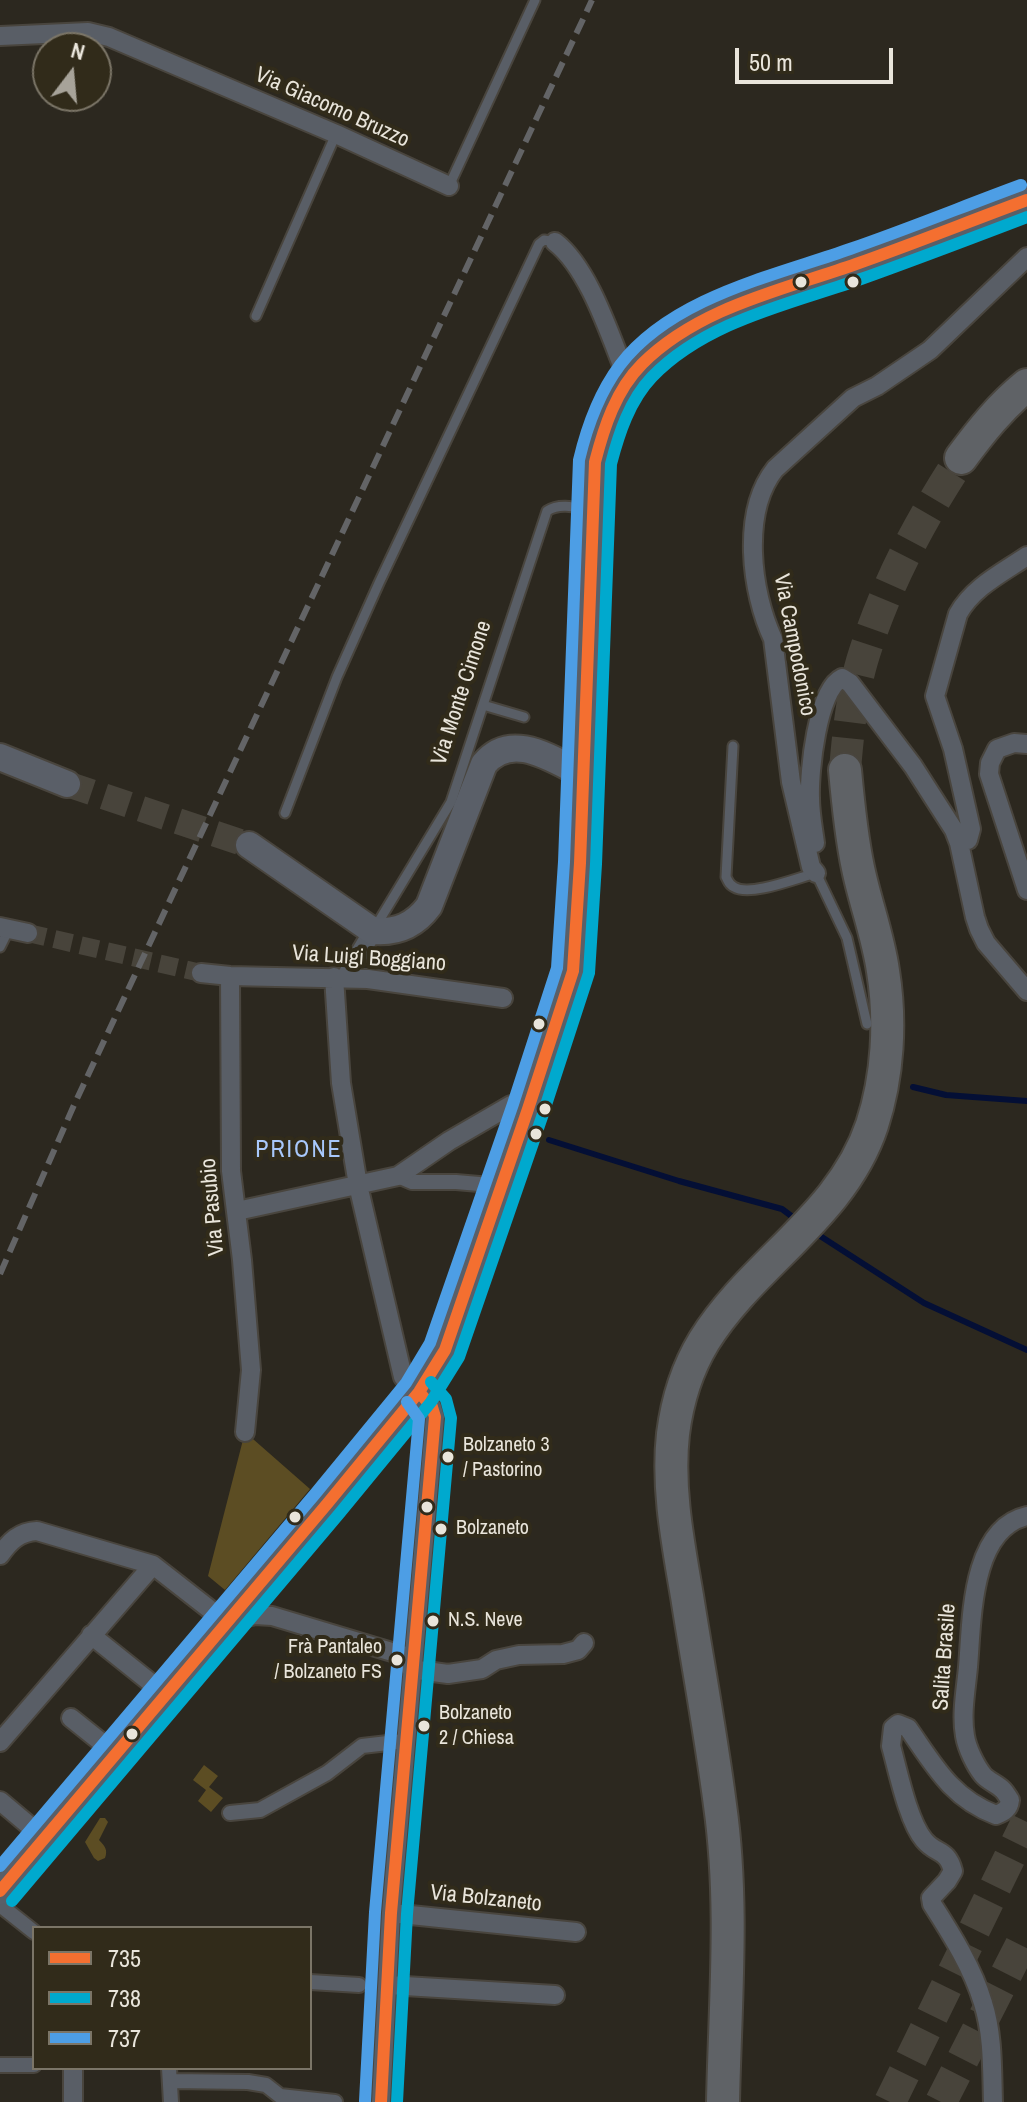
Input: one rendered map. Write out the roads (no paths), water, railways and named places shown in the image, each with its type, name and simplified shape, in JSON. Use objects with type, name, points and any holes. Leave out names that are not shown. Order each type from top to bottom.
[{"type":"highway","points":[[961,458],[1008,401],[1027,385]]},
{"type":"highway","points":[[723,2102],[728,1864],[680,1551],[672,1488],[673,1433],[686,1381],[705,1340],[742,1293],[836,1193],[862,1150],[879,1098],[887,1038],[884,972],[858,870],[848,814],[845,770]]},
{"type":"main road","points":[[0,1891],[327,1504],[419,1392],[445,1350],[573,971],[584,775],[595,462],[600,440],[622,391],[644,362],[667,343],[704,321],[1027,200]]},
{"type":"main road","points":[[249,845],[376,926],[391,931],[408,926],[429,906],[488,759],[499,751],[518,747],[536,752],[584,775]]},
{"type":"main road","points":[[0,757],[67,784]]},
{"type":"street","name":"Via Giacomo Bruzzo","points":[[0,36],[98,33],[336,134],[449,186]]},
{"type":"street","points":[[555,242],[563,247],[588,284],[622,391]]},
{"type":"street","name":"Via Campodonico","points":[[816,873],[811,867],[791,782],[773,639],[757,592],[754,533],[760,494],[775,469],[853,398],[877,386],[930,350],[1027,257]]},
{"type":"street","points":[[957,837],[968,840],[971,829],[953,749],[935,696],[962,606],[976,590],[1027,556]]},
{"type":"street","name":"Via Campodonico","points":[[816,873],[818,866],[809,798],[815,742],[825,700],[832,686],[842,678],[850,683],[913,766],[954,830],[979,929],[986,943],[1027,991]]},
{"type":"street","points":[[1027,744],[1014,743],[997,749],[990,763],[989,774],[1027,890]]},
{"type":"street","name":"Via Monte Cimone","points":[[339,977],[376,926]]},
{"type":"street","points":[[201,973],[230,976]]},
{"type":"street","name":"Via Luigi Boggiano","points":[[230,976],[339,977],[503,998]]},
{"type":"street","name":"Via Pasubio","points":[[230,976],[231,1171],[251,1370],[245,1432]]},
{"type":"street","points":[[339,977],[341,1083],[358,1185],[403,1377],[432,1407],[435,1417],[391,1913],[381,2102]]},
{"type":"street","points":[[237,1211],[398,1176],[449,1141],[511,1105],[528,1109]]},
{"type":"street","points":[[398,1176],[412,1182],[502,1186]]},
{"type":"street","name":"Salita Brasile","points":[[993,2102],[991,2054],[984,2007],[976,1982],[932,1904],[931,1898],[953,1871],[951,1862],[945,1854],[924,1841],[913,1819],[890,1737],[893,1728],[903,1725],[946,1782],[968,1802],[996,1815],[1009,1807],[1010,1800],[1003,1790],[983,1776],[970,1751],[965,1737],[964,1715],[974,1594],[987,1549],[1003,1527],[1027,1516]]},
{"type":"street","points":[[0,1555],[15,1537],[37,1531],[153,1565],[226,1622],[255,1615],[272,1616],[448,1674],[482,1669],[496,1660],[519,1655],[563,1654],[578,1650],[584,1643]]},
{"type":"street","points":[[0,1742],[153,1565]]},
{"type":"street","points":[[91,1635],[166,1695]]},
{"type":"street","points":[[71,1718],[116,1754]]},
{"type":"street","points":[[230,1813],[260,1810],[327,1773],[362,1746],[405,1741]]},
{"type":"street","points":[[0,1801],[44,1838]]},
{"type":"street","points":[[0,1905],[32,1930]]},
{"type":"street","name":"Via Bolzaneto","points":[[391,1913],[576,1932]]},
{"type":"street","points":[[312,1982],[359,1985]]},
{"type":"street","points":[[388,1985],[555,1995]]},
{"type":"street","points":[[0,2065],[32,2065]]},
{"type":"street","points":[[73,2070],[73,2102]]},
{"type":"street","points":[[266,2085],[267,2070]]},
{"type":"street","points":[[171,2102],[170,2074],[266,2085],[280,2096],[335,2102]]},
{"type":"lane","name":"Via Giacomo Bruzzo","points":[[449,186],[535,0]]},
{"type":"lane","points":[[256,316],[336,134]]},
{"type":"lane","points":[[285,813],[337,677],[539,244],[544,240],[555,242]]},
{"type":"lane","name":"Via Monte Cimone","points":[[376,926],[451,802],[547,511],[564,506],[592,511]]},
{"type":"lane","points":[[483,705],[524,717]]},
{"type":"lane","points":[[733,746],[728,882],[735,888],[753,889],[816,873]]},
{"type":"lane","name":"Via Campodonico","points":[[816,873],[847,938],[867,1024]]},
{"type":"lane","points":[[0,947],[12,929]]},
{"type":"waterway","points":[[913,1087],[946,1095],[1027,1101]]},
{"type":"waterway","points":[[549,1140],[782,1209],[798,1221]]},
{"type":"waterway","points":[[814,1232],[924,1303],[1027,1350]]},
{"type":"tunnel","points":[[845,770],[856,688],[881,607],[904,556],[961,458]]},
{"type":"tunnel","points":[[67,784],[249,845]]},
{"type":"tunnel","points":[[28,933],[201,973]]},
{"type":"tunnel","points":[[890,2102],[1027,1822]]},
{"type":"tunnel","points":[[941,2102],[1027,1933]]},
{"type":"railway","points":[[0,1274],[74,1105],[592,0]]},
{"type":"place","name":"Bolzaneto 3 / Pastorino","points":[[448,1457]]},
{"type":"place","name":"Bolzaneto","points":[[441,1529]]},
{"type":"place","name":"N.S. Neve","points":[[433,1621]]},
{"type":"place","name":"Frà Pantaleo / Bolzaneto FS","points":[[397,1660]]},
{"type":"place","name":"Bolzaneto 2 / Chiesa","points":[[424,1726]]},
{"type":"district","name":"PRIONE","points":[[299,1151]]}]
